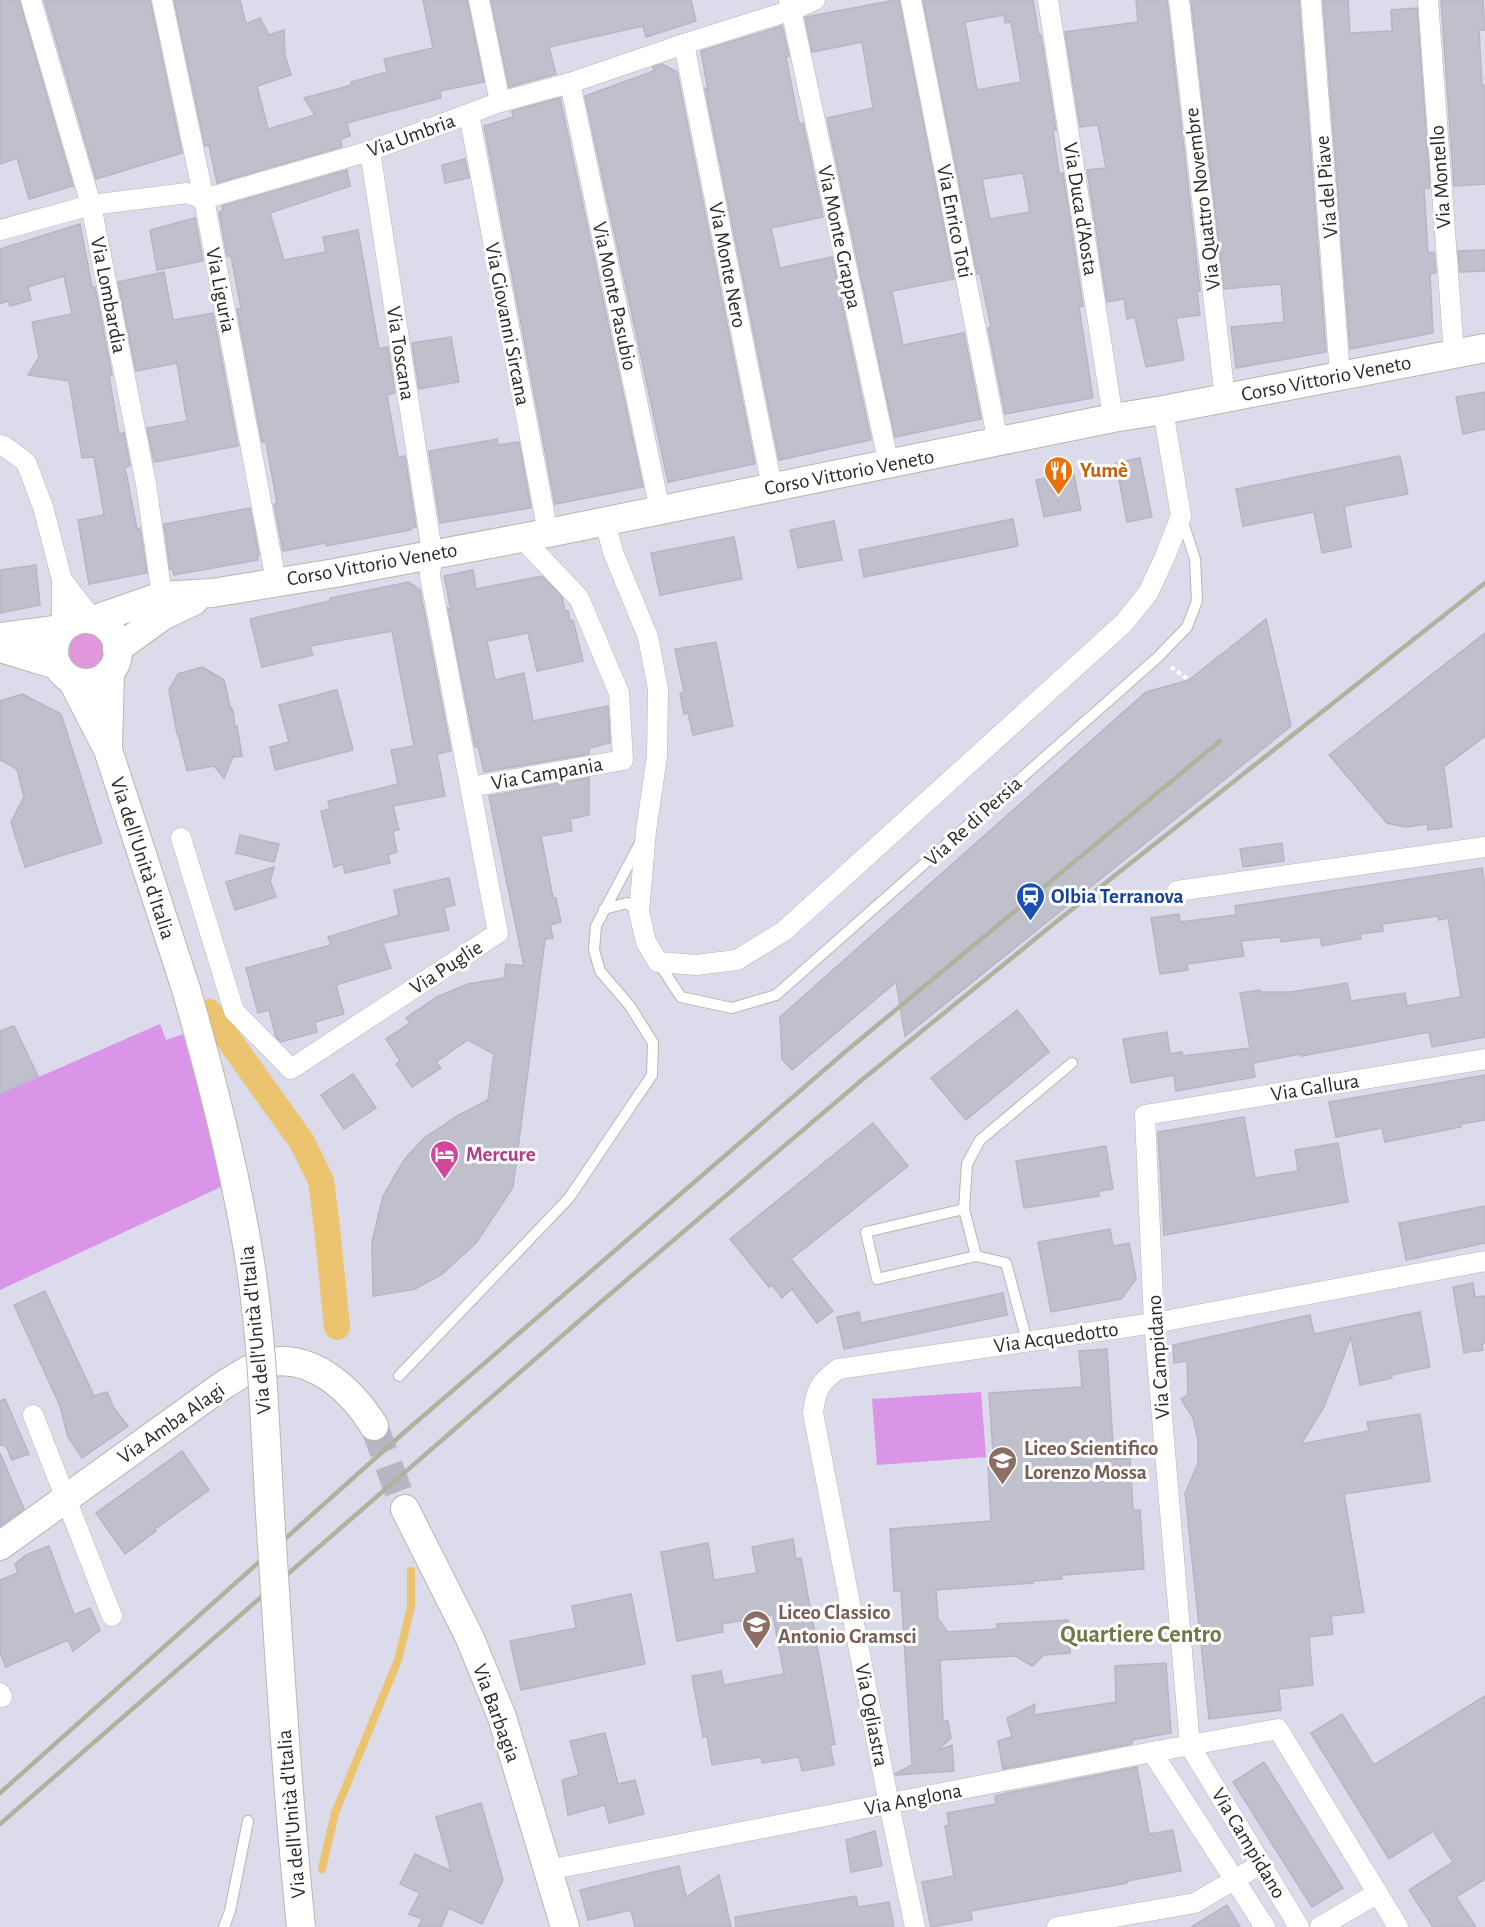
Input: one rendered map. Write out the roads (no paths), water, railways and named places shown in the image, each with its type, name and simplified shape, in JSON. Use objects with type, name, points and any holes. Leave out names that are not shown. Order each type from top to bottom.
[{"type":"main road","name":"Corso Vittorio Veneto","points":[[93,620],[162,596],[212,593],[335,573],[605,522],[1113,418],[1485,348]]},
{"type":"main road","name":"Corso Vittorio Veneto","points":[[113,661],[164,615],[212,593]]},
{"type":"main road","points":[[0,637],[62,629],[76,621],[93,620],[102,624],[115,639],[113,661],[102,679],[82,683],[65,673],[0,648]]},
{"type":"main road","points":[[62,629],[54,648],[65,673]]},
{"type":"main road","name":"Via dell'Unità d'Italia","points":[[108,750],[113,661]]},
{"type":"main road","name":"Via dell'Unità d'Italia","points":[[65,673],[108,750],[209,1067],[239,1198],[250,1265],[262,1380],[291,1827],[300,1927]]},
{"type":"main road","name":"Via Amba Alagi","points":[[0,1546],[222,1386],[252,1368],[274,1362],[293,1362],[314,1368],[351,1396],[374,1426]]},
{"type":"main road","name":"Via Barbagia","points":[[405,1509],[468,1636],[502,1716],[565,1927]]},
{"type":"street","name":"Via Lombardia","points":[[31,0],[91,205],[146,484],[162,596]]},
{"type":"street","name":"Via Liguria","points":[[162,0],[204,199],[276,581]]},
{"type":"street","points":[[479,0],[500,102]]},
{"type":"street","name":"Via Umbria","points":[[0,230],[91,205],[187,193],[204,199],[370,151],[500,102],[570,83],[791,5],[815,0]]},
{"type":"street","name":"Via Enrico Toti","points":[[911,0],[998,442]]},
{"type":"street","name":"Via Duca d'Aosta","points":[[1048,0],[1113,418]]},
{"type":"street","name":"Via Quattro Novembre","points":[[1179,0],[1225,398]]},
{"type":"street","name":"Via del Piave","points":[[1311,0],[1341,375]]},
{"type":"street","name":"Via Montello","points":[[1428,0],[1454,354]]},
{"type":"street","name":"Via Monte Grappa","points":[[791,5],[889,465]]},
{"type":"street","name":"Via Monte Nero","points":[[684,44],[772,487]]},
{"type":"street","name":"Via Monte Pasubio","points":[[570,83],[660,510]]},
{"type":"street","name":"Via Giovanni Sircana","points":[[469,114],[535,535]]},
{"type":"street","name":"Via Toscana","points":[[370,151],[432,554]]},
{"type":"street","name":"Via Re di Persia","points":[[1163,410],[1181,516]]},
{"type":"street","points":[[0,445],[26,462],[43,507],[62,580],[62,629]]},
{"type":"street","points":[[658,962],[696,965],[737,960],[784,931],[824,892],[1124,623],[1148,592],[1181,516]]},
{"type":"street","name":"Via Re di Persia","points":[[605,522],[613,552],[648,637],[658,689],[657,756],[646,831],[639,912],[646,942],[658,962]]},
{"type":"street","name":"Via Campania","points":[[470,787],[623,760],[619,693],[579,598],[535,535]]},
{"type":"street","name":"Via Puglie","points":[[181,838],[234,1011],[291,1069],[498,933],[430,576],[432,554]]},
{"type":"street","points":[[62,580],[93,620]]},
{"type":"street","points":[[1177,891],[1485,847]]},
{"type":"street","name":"Via Gallura","points":[[1145,1115],[1485,1059]]},
{"type":"street","name":"Via Campidano","points":[[1145,1115],[1154,1323],[1190,1746],[1299,1927]]},
{"type":"street","name":"Via Acquedotto","points":[[815,1396],[823,1380],[838,1369],[1154,1323],[1485,1261]]},
{"type":"street","name":"Via Ogliastra","points":[[815,1396],[813,1413],[915,1927]]},
{"type":"street","points":[[33,1415],[112,1616]]},
{"type":"street","name":"Via Anglona","points":[[548,1870],[1278,1729],[1378,1893]]},
{"type":"street","name":"Via Campidano","points":[[1152,1752],[1265,1927]]},
{"type":"street","points":[[1057,1927],[1195,1903],[1262,1864]]},
{"type":"street","points":[[1320,1927],[1378,1893],[1398,1927]]},
{"type":"lane","name":"Via Re di Persia","points":[[658,962],[681,997],[732,1008],[776,995],[1150,665],[1187,627],[1197,601],[1195,559],[1181,516]]},
{"type":"lane","points":[[399,1376],[569,1198],[652,1075],[653,1042],[630,1006],[600,971],[594,950],[596,926],[646,831]]},
{"type":"lane","points":[[604,909],[627,903],[639,912]]},
{"type":"lane","points":[[976,1256],[964,1209],[967,1164],[980,1140],[1072,1063]]},
{"type":"lane","points":[[964,1209],[866,1232],[877,1279],[976,1256],[1006,1263],[1027,1341]]},
{"type":"lane","points":[[224,1927],[230,1911],[248,1821]]},
{"type":"waterway","points":[[209,1012],[302,1142],[321,1181],[337,1327]]},
{"type":"waterway","points":[[322,1869],[335,1813],[398,1660],[411,1607],[411,1571]]},
{"type":"tunnel","points":[[374,1426],[405,1509]]},
{"type":"railway","points":[[0,1824],[602,1301],[863,1079],[1051,926],[1485,583]]},
{"type":"railway","points":[[0,1793],[407,1430],[845,1052],[1220,741]]},
{"type":"place","name":"Yumè","points":[[1059,496]]},
{"type":"place","name":"Olbia Terranova","points":[[1030,922]]},
{"type":"place","name":"Mercure","points":[[445,1180]]},
{"type":"place","name":"Liceo Scientifico Lorenzo Mossa","points":[[1003,1486]]},
{"type":"place","name":"Liceo Classico Antonio Gramsci","points":[[757,1650]]},
{"type":"district","name":"Quartiere Centro","points":[[1141,1634]]}]
